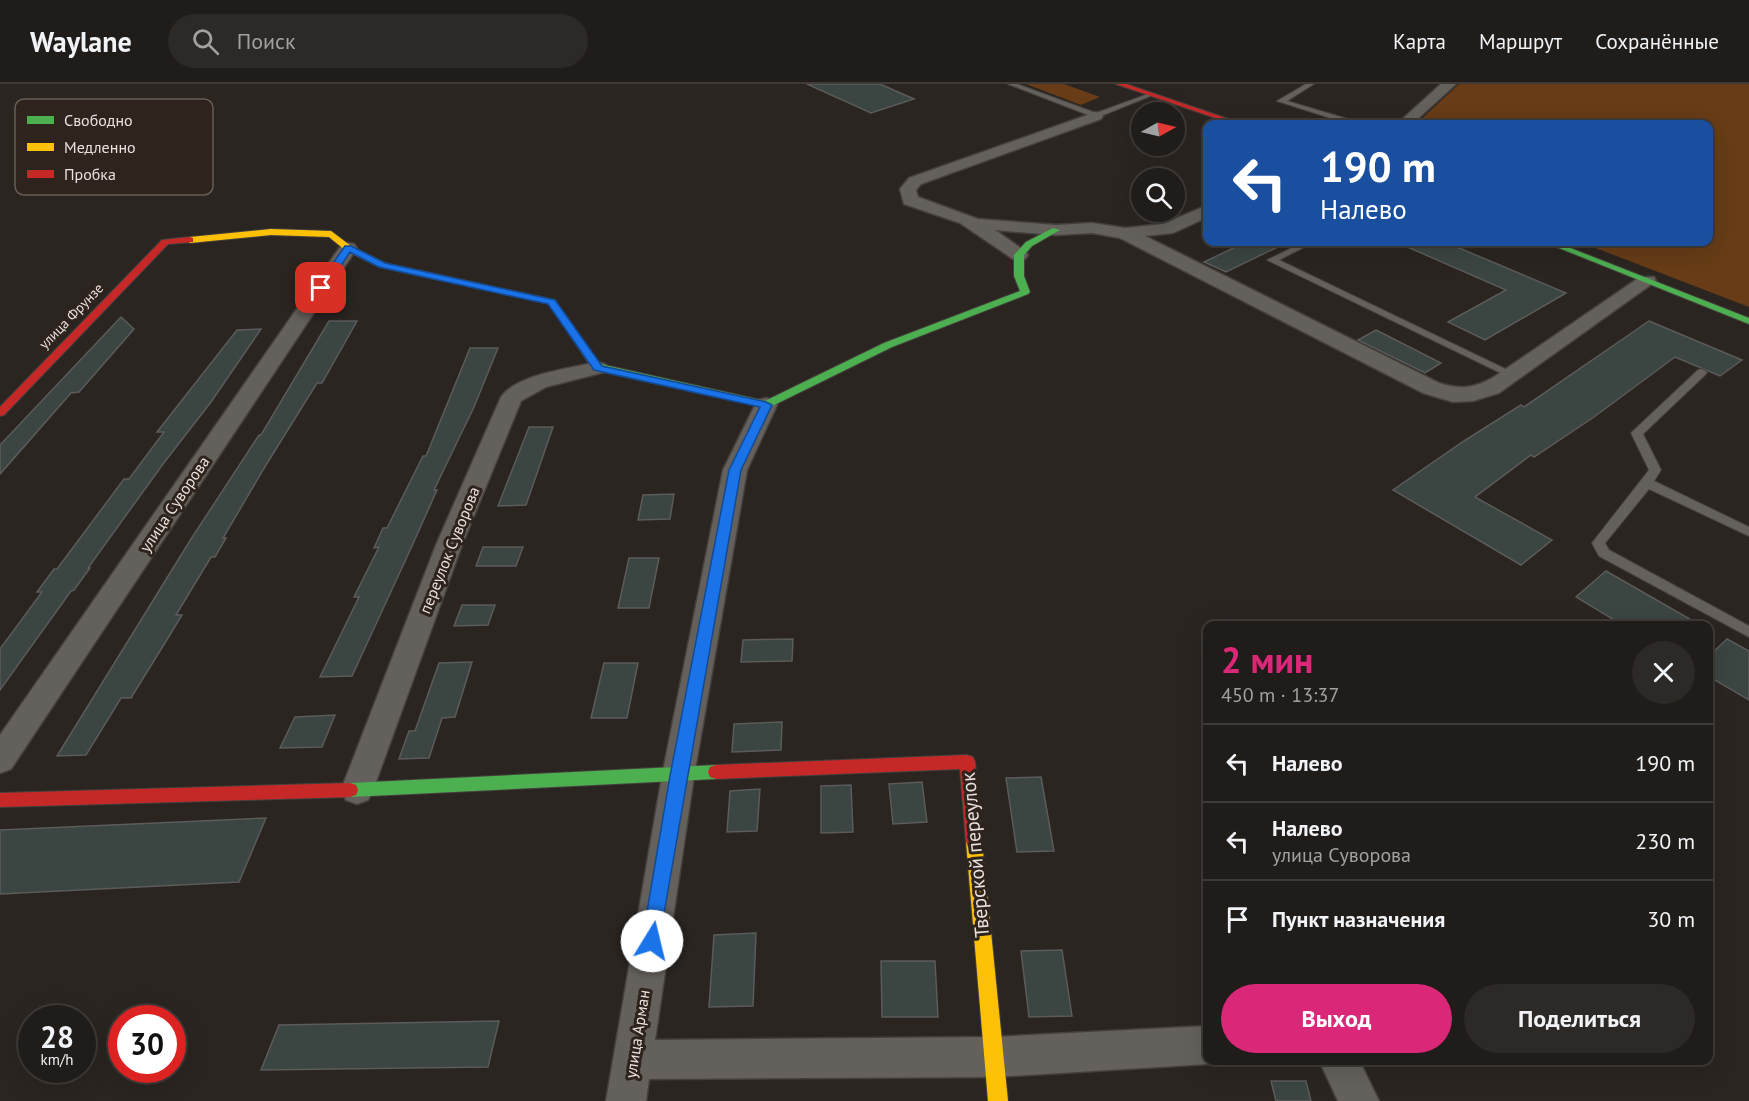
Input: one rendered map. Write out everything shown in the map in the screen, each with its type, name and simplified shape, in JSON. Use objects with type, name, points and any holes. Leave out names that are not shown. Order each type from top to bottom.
[{"type":"street","points":[[1119,84],[1227,120]]},
{"type":"street","points":[[1408,120],[1449,84]]},
{"type":"street","points":[[1019,255],[975,224],[910,200],[908,189],[915,181],[1096,116]]},
{"type":"street","points":[[975,224],[1056,230],[1092,228],[1125,233],[1167,229],[1203,212]]},
{"type":"street","points":[[348,248],[382,265],[552,302],[598,368],[766,405],[817,378],[929,328],[1001,305],[1025,292],[1019,276],[1019,255],[1029,244],[1056,230]]},
{"type":"street","name":"улица Фрунзе","points":[[0,413],[165,242],[271,232],[331,234],[348,248]]},
{"type":"street","points":[[1125,233],[1431,388],[1453,395],[1473,394],[1502,382],[1647,281]]},
{"type":"street","points":[[1558,246],[1749,321]]},
{"type":"street","name":"улица Суворова","points":[[0,760],[348,248]]},
{"type":"street","name":"переулок Суворова","points":[[357,790],[449,545],[512,397],[539,382],[598,368]]},
{"type":"street","name":"улица Арман","points":[[626,1101],[678,776],[735,470],[766,405]]},
{"type":"street","name":"Тверской переулок","points":[[678,776],[816,767],[967,762],[998,1101]]},
{"type":"street","points":[[0,800],[357,790],[678,776]]},
{"type":"street","points":[[633,1060],[994,1057],[1203,1045]]},
{"type":"street","points":[[1341,1065],[1359,1101]]},
{"type":"lane","points":[[1011,84],[1096,116],[1150,95]]},
{"type":"lane","points":[[1311,84],[1281,101],[1342,120]]},
{"type":"lane","points":[[1302,246],[1272,260],[1513,375]]},
{"type":"lane","points":[[1702,372],[1637,433],[1655,470],[1598,543],[1598,548],[1749,633]]},
{"type":"lane","points":[[1647,483],[1749,532]]},
{"type":"shaded area","points":[[1026,84],[1064,84],[1100,97],[1081,105]]},
{"type":"shaded area","points":[[1459,84],[1749,84],[1749,307],[1590,246],[1713,246],[1713,120],[1420,120]]},
{"type":"building","points":[[807,84],[880,84],[914,99],[871,113]]},
{"type":"building","points":[[1238,246],[1280,246],[1226,272],[1204,262]]},
{"type":"building","points":[[1405,246],[1454,246],[1566,293],[1485,340],[1448,322],[1506,290]]},
{"type":"building","points":[[121,317],[134,329],[79,392],[71,393],[0,474],[0,445]]},
{"type":"building","points":[[329,321],[357,321],[322,383],[317,383],[266,465],[223,538],[226,538],[215,557],[211,557],[176,615],[182,615],[131,698],[121,698],[86,755],[57,756],[191,539],[261,435]]},
{"type":"building","points":[[1649,321],[1742,360],[1720,376],[1675,357],[1594,417],[1534,457],[1531,455],[1475,497],[1552,540],[1521,565],[1393,490],[1464,441],[1521,405],[1524,407]]},
{"type":"building","points":[[261,329],[211,402],[163,464],[0,690],[0,649],[42,592],[37,592],[54,569],[57,569],[124,479],[129,479],[164,432],[157,432],[237,330]]},
{"type":"building","points":[[1376,330],[1441,363],[1425,373],[1358,340]]},
{"type":"building","points":[[470,348],[498,348],[474,407],[434,490],[437,490],[412,546],[352,676],[320,677],[359,597],[354,597],[379,547],[374,548],[383,528],[387,528],[423,456],[426,456]]},
{"type":"building","points":[[529,427],[553,427],[526,505],[498,506]]},
{"type":"building","points":[[674,494],[670,519],[638,520],[643,495]]},
{"type":"building","points":[[483,547],[523,547],[516,566],[476,566]]},
{"type":"building","points":[[629,558],[659,558],[649,608],[618,608]]},
{"type":"building","points":[[1606,571],[1693,621],[1616,621],[1576,597]]},
{"type":"building","points":[[462,605],[495,605],[488,625],[454,626]]},
{"type":"building","points":[[793,639],[792,661],[741,662],[743,640]]},
{"type":"building","points":[[1727,639],[1749,651],[1749,700],[1713,679],[1713,652]]},
{"type":"building","points":[[472,662],[455,717],[442,718],[429,758],[399,759],[409,731],[415,731],[439,663]]},
{"type":"building","points":[[604,663],[638,663],[627,718],[591,718]]},
{"type":"building","points":[[335,715],[322,747],[280,748],[295,717]]},
{"type":"building","points":[[782,722],[781,750],[732,752],[734,724]]},
{"type":"building","points":[[1041,777],[1054,851],[1017,852],[1006,778]]},
{"type":"building","points":[[922,782],[927,822],[893,824],[889,784]]},
{"type":"building","points":[[851,785],[853,832],[821,833],[821,786]]},
{"type":"building","points":[[760,789],[757,831],[727,832],[730,791]]},
{"type":"building","points":[[266,818],[239,882],[0,894],[0,830]]},
{"type":"building","points":[[756,933],[753,1006],[709,1007],[714,935]]},
{"type":"building","points":[[1062,950],[1072,1016],[1029,1017],[1021,951]]},
{"type":"building","points":[[881,961],[935,961],[938,1017],[882,1017]]},
{"type":"building","points":[[499,1021],[488,1067],[261,1070],[279,1025]]},
{"type":"building","points":[[1271,1081],[1306,1081],[1311,1101],[1276,1101]]},
{"type":"traffic: fast","points":[[596,366],[766,405],[888,345],[1025,292],[1019,276],[1019,255],[1029,244],[1056,230]]},
{"type":"traffic: fast","points":[[1558,246],[1749,321]]},
{"type":"traffic: fast","points":[[350,790],[716,772]]},
{"type":"traffic: slow","points":[[190,240],[271,232],[331,234],[348,248],[382,265],[552,302],[596,366]]},
{"type":"traffic: slow","points":[[974,842],[998,1101]]},
{"type":"traffic: jam","points":[[1119,84],[1227,120]]},
{"type":"traffic: jam","points":[[0,413],[165,242],[190,240]]},
{"type":"traffic: jam","points":[[716,772],[967,762],[974,842]]},
{"type":"traffic: jam","points":[[0,800],[350,790]]},
{"type":"route","points":[[321,288],[348,248],[382,265],[552,302],[598,368],[766,405],[735,470],[678,776],[652,941]]}]
